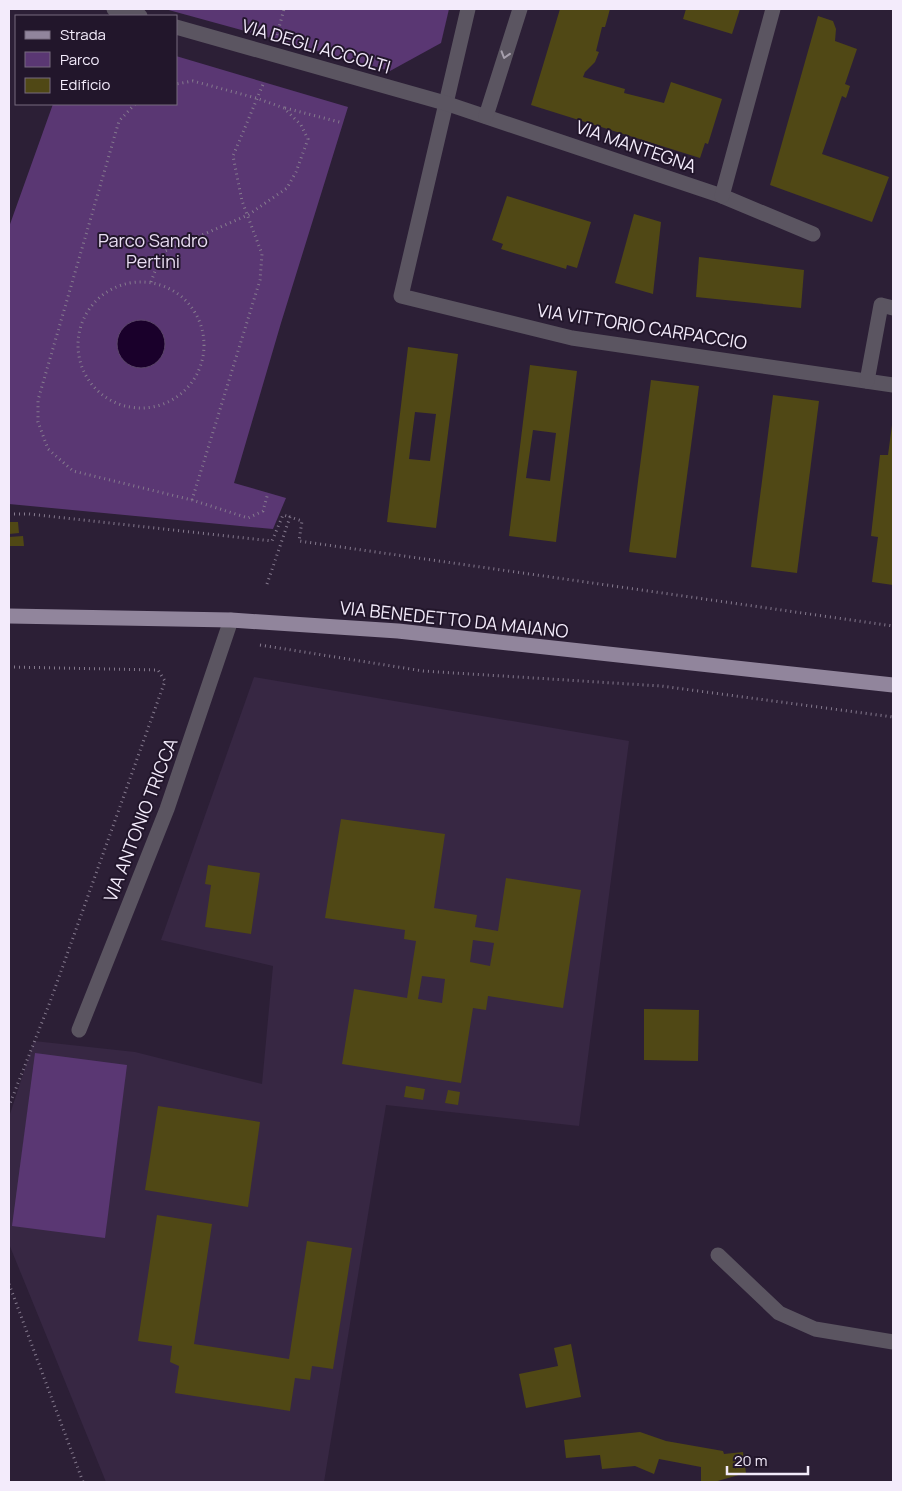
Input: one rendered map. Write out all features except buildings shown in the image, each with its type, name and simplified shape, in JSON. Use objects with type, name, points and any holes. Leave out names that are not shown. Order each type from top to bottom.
[{"type":"main road","name":"VIA BENEDETTO DA MAIANO","points":[[9,616],[231,620],[398,631],[893,685]]},
{"type":"street","points":[[114,9],[136,15]]},
{"type":"street","points":[[445,103],[468,9]]},
{"type":"street","points":[[486,116],[520,9]]},
{"type":"street","points":[[722,196],[773,9]]},
{"type":"street","name":"VIA DEGLI ACCOLTI","points":[[178,28],[445,103]]},
{"type":"street","name":"VIA MANTEGNA","points":[[445,103],[722,196],[813,234]]},
{"type":"street","name":"VIA VITTORIO CARPACCIO","points":[[445,103],[401,296],[572,338],[893,385]]},
{"type":"street","points":[[867,381],[881,305],[893,308]]},
{"type":"street","name":"VIA ANTONIO TRICCA","points":[[79,1030],[167,809],[231,620]]},
{"type":"street","points":[[718,1256],[779,1313],[815,1330],[893,1342]]},
{"type":"path","points":[[276,40],[284,9]]},
{"type":"path","points":[[178,84],[193,81],[343,124]]},
{"type":"path","points":[[192,500],[260,280],[262,254],[242,200],[233,156],[264,82]]},
{"type":"path","points":[[134,105],[119,121],[38,400],[38,422],[48,449],[73,471],[192,500],[248,518],[262,511],[268,493]]},
{"type":"path","points":[[151,282],[164,251],[248,215],[287,188],[296,172],[308,139],[301,125],[284,108]]},
{"type":"path","points":[[151,282],[170,288],[186,300],[197,316],[204,335],[204,355],[198,374],[186,390],[169,402],[150,407],[131,407],[110,400],[93,386],[82,367],[78,346],[81,324],[92,305],[108,291],[129,283],[151,282]]},
{"type":"path","points":[[9,514],[29,514],[272,541],[283,515],[302,522],[299,541],[893,626]]},
{"type":"path","points":[[267,584],[290,517]]},
{"type":"path","points":[[225,640],[423,671],[661,686],[893,717]]},
{"type":"path","points":[[9,667],[158,670],[165,681],[50,1002],[9,1106]]},
{"type":"path","points":[[9,1284],[83,1482]]},
{"type":"shaded area","points":[[136,320],[146,320],[155,324],[161,330],[164,335],[164,353],[155,364],[146,368],[136,368],[127,364],[121,358],[117,349],[117,339],[121,330],[127,324]]},
{"type":"shaded area","points":[[254,677],[629,741],[579,1126],[386,1105],[324,1482],[106,1482],[9,1244],[9,1117],[34,1041],[135,1052],[262,1084],[273,966],[161,940]]},
{"type":"green space","points":[[165,9],[449,9],[441,43],[390,71]]},
{"type":"green space","name":"Parco Sandro Pertini","points":[[178,57],[348,107],[234,483],[286,498],[273,529],[9,504],[9,227],[53,105],[178,105]]},
{"type":"green space","points":[[35,1053],[127,1065],[105,1238],[12,1226]]}]
